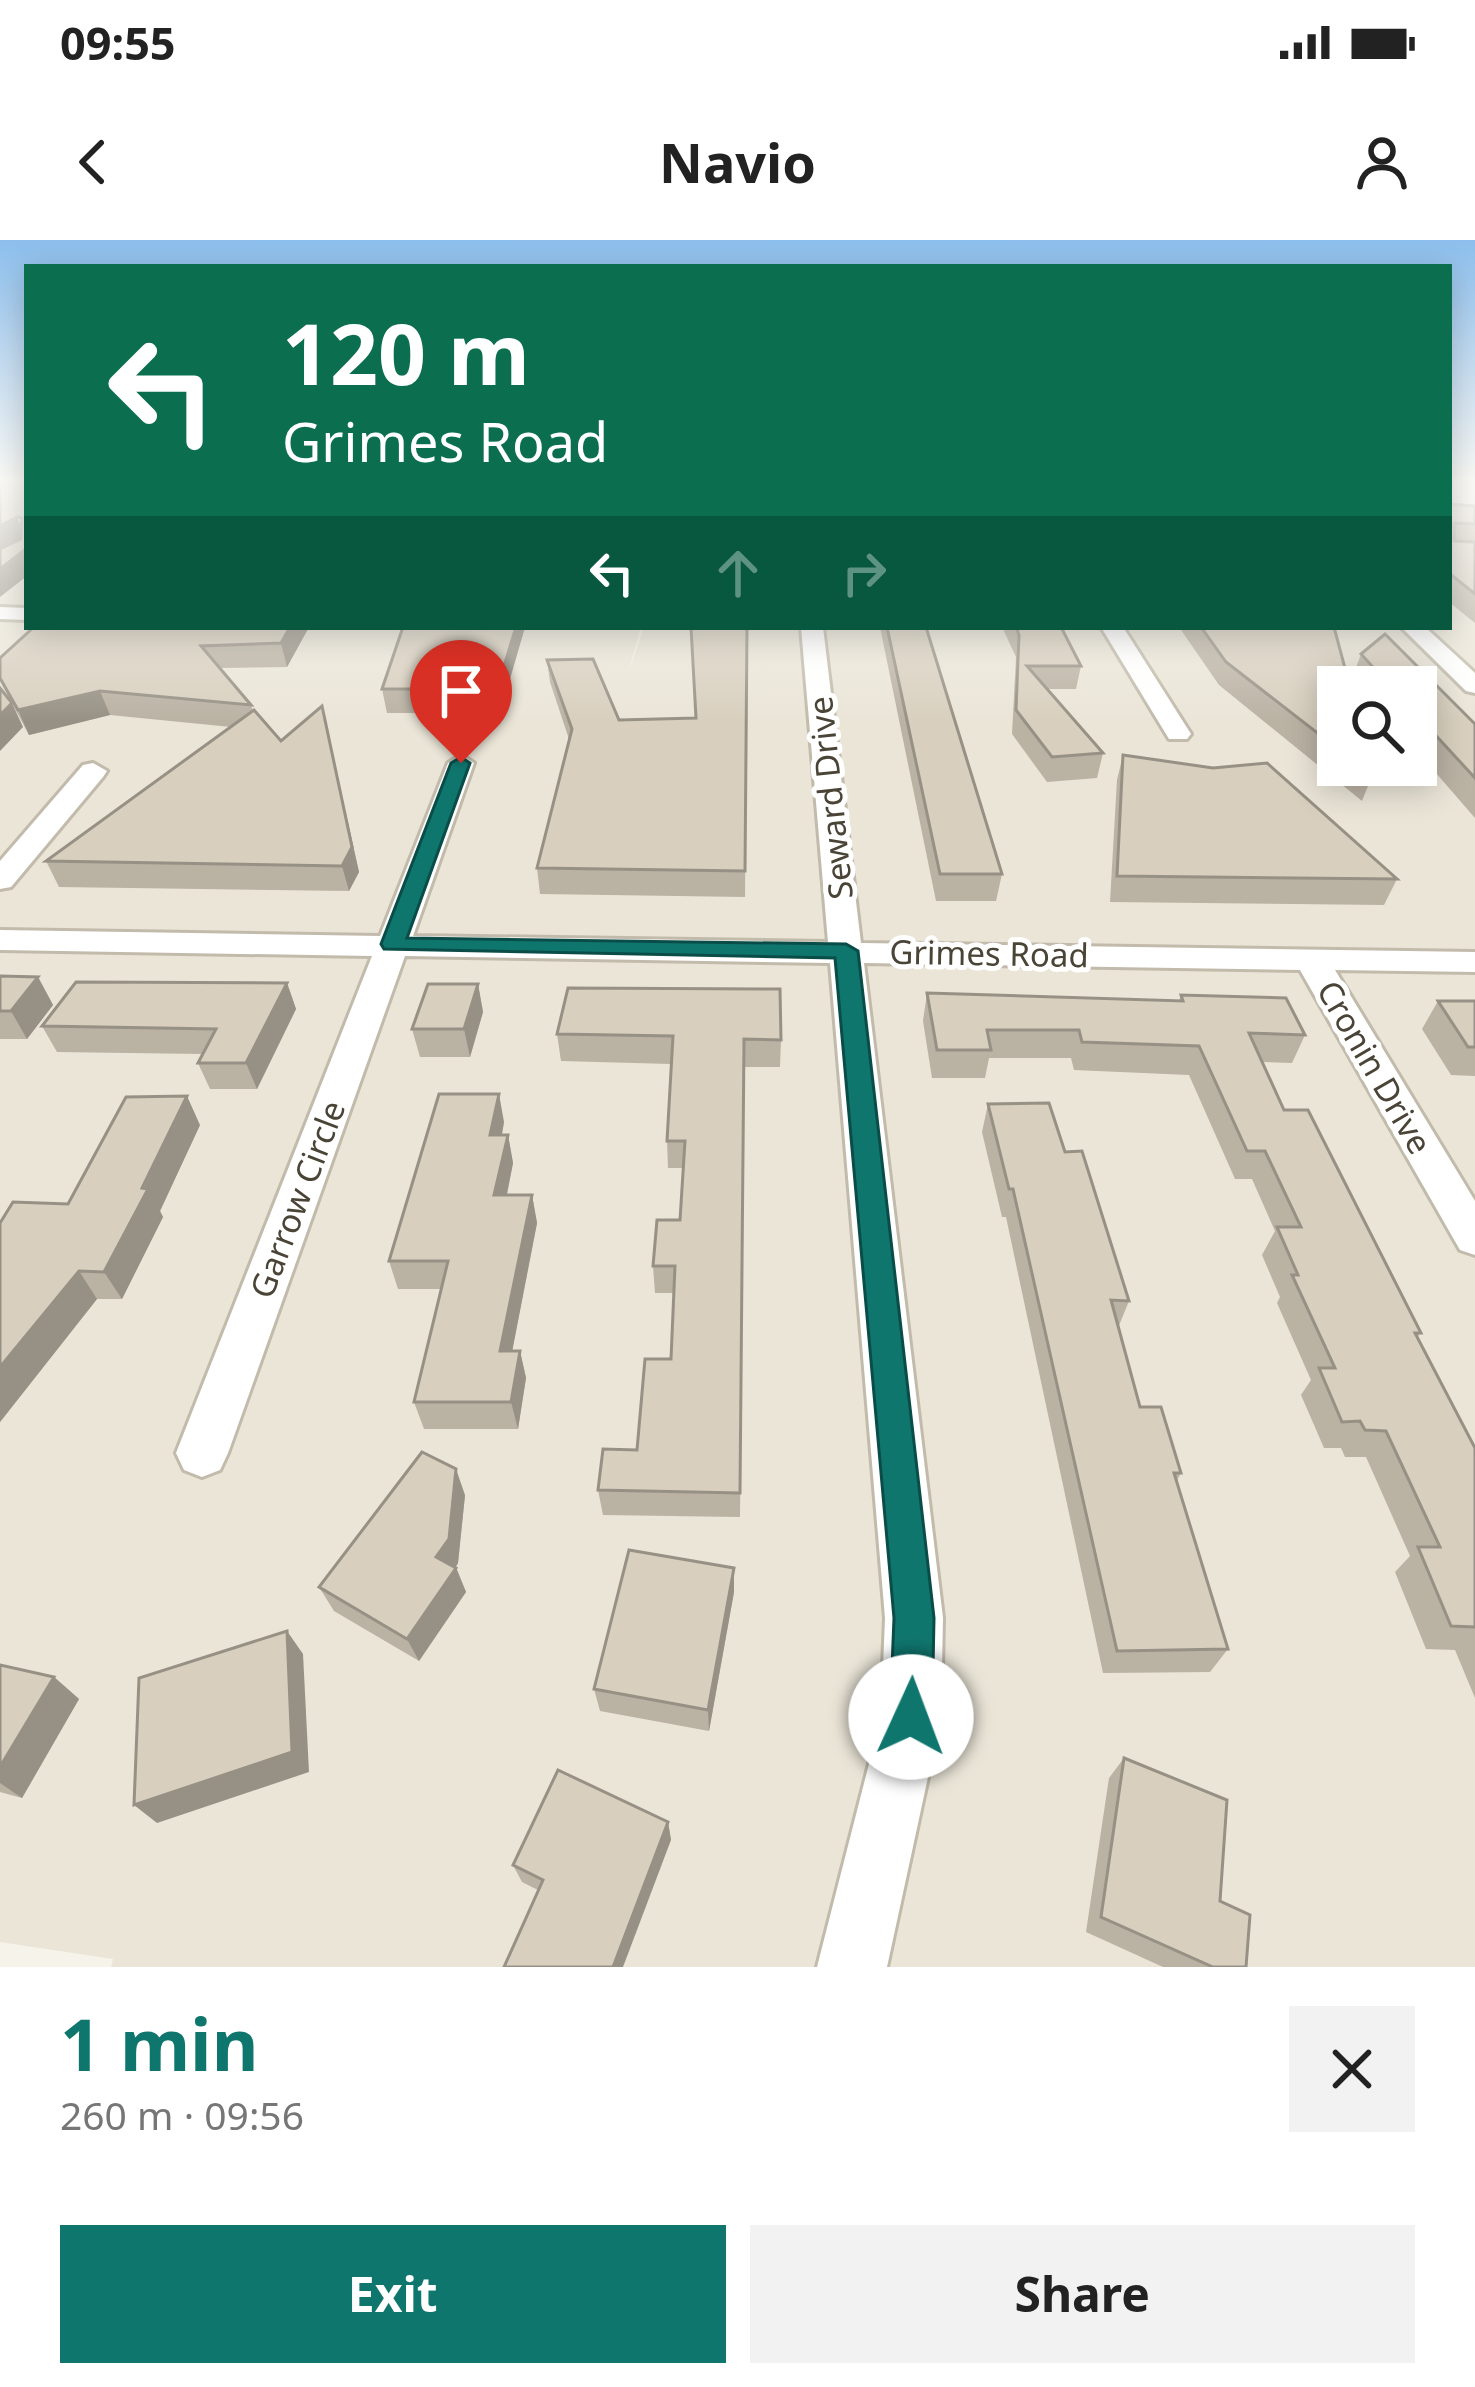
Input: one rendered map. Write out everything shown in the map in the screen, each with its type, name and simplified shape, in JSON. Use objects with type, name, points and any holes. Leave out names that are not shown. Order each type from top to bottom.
[{"type":"street","name":"Seward Drive","points":[[812,630],[914,1618],[911,1717],[852,1967]]},
{"type":"street","points":[[1114,630],[1178,734]]},
{"type":"street","points":[[1415,630],[1475,686]]},
{"type":"street","name":"Garrow Circle","points":[[202,1454],[461,763]]},
{"type":"street","points":[[0,880],[93,771]]},
{"type":"street","name":"Grimes Road","points":[[0,940],[1475,962]]},
{"type":"street","name":"Cronin Drive","points":[[1311,959],[1475,1238]]},
{"type":"shaded area","points":[[0,561],[24,561],[24,630],[640,630],[628,674],[643,630],[1452,630],[1452,561],[1475,561],[1475,1967],[111,1967],[113,1959],[0,1942]]},
{"type":"building","points":[[1452,561],[1475,561],[1475,594],[1452,575]]},
{"type":"building","points":[[31,630],[288,630],[281,643],[201,646],[251,705],[100,691],[18,710],[0,678],[0,658]]},
{"type":"building","points":[[402,630],[515,630],[497,689],[382,689]]},
{"type":"building","points":[[691,630],[747,630],[745,871],[537,868],[572,729],[547,660],[593,659],[619,720],[696,718]]},
{"type":"building","points":[[888,630],[927,630],[1002,874],[940,874]]},
{"type":"building","points":[[1017,630],[1063,630],[1081,666],[1027,666],[1103,753],[1052,757],[1016,710]]},
{"type":"building","points":[[1203,630],[1335,630],[1344,666],[1317,666],[1317,733],[1226,662]]},
{"type":"building","points":[[1385,634],[1417,666],[1372,666],[1361,654]]},
{"type":"building","points":[[1437,686],[1475,724],[1475,778],[1437,737]]},
{"type":"building","points":[[0,688],[12,703],[0,715]]},
{"type":"building","points":[[322,706],[352,847],[342,866],[46,861],[254,710],[281,741]]},
{"type":"building","points":[[1123,755],[1213,768],[1267,763],[1397,879],[1117,876]]},
{"type":"building","points":[[0,976],[38,977],[11,1011],[0,1011]]},
{"type":"building","points":[[76,982],[287,983],[246,1063],[198,1063],[216,1029],[42,1026]]},
{"type":"building","points":[[428,984],[478,984],[464,1029],[412,1029]]},
{"type":"building","points":[[568,988],[780,989],[781,1040],[744,1039],[740,1493],[598,1490],[603,1449],[637,1450],[645,1359],[671,1359],[675,1266],[653,1266],[657,1220],[680,1220],[685,1141],[667,1141],[673,1036],[557,1034]]},
{"type":"building","points":[[927,993],[1183,1001],[1181,995],[1286,998],[1305,1035],[1249,1033],[1284,1110],[1308,1110],[1475,1448],[1475,1627],[1451,1626],[1418,1547],[1440,1547],[1386,1431],[1365,1430],[1360,1421],[1342,1422],[1319,1368],[1335,1368],[1292,1275],[1298,1275],[1277,1227],[1301,1227],[1265,1151],[1247,1151],[1199,1046],[1082,1042],[1079,1030],[987,1030],[991,1050],[937,1050]]},
{"type":"building","points":[[1438,1001],[1475,1001],[1475,1047],[1468,1047]]},
{"type":"building","points":[[439,1094],[499,1094],[490,1135],[508,1135],[494,1195],[532,1195],[500,1351],[520,1351],[511,1402],[414,1402],[448,1261],[389,1261]]},
{"type":"building","points":[[187,1096],[142,1188],[148,1189],[104,1272],[79,1271],[0,1367],[0,1223],[13,1202],[68,1204],[126,1097]]},
{"type":"building","points":[[1049,1103],[1065,1152],[1082,1151],[1129,1301],[1111,1300],[1140,1407],[1161,1407],[1181,1473],[1174,1473],[1228,1649],[1117,1651],[1013,1189],[1009,1189],[988,1104]]},
{"type":"building","points":[[422,1452],[456,1469],[449,1539],[436,1557],[456,1568],[407,1639],[319,1587]]},
{"type":"building","points":[[629,1550],[734,1568],[708,1710],[594,1689]]},
{"type":"building","points":[[287,1631],[292,1752],[134,1805],[139,1678]]},
{"type":"building","points":[[0,1665],[54,1677],[0,1767]]},
{"type":"building","points":[[1124,1758],[1227,1800],[1220,1901],[1250,1915],[1246,1967],[1213,1967],[1101,1917]]},
{"type":"building","points":[[558,1770],[668,1822],[613,1967],[504,1967],[543,1880],[513,1865]]},
{"type":"route","points":[[461,763],[392,944],[846,951],[914,1618],[911,1717]]}]
